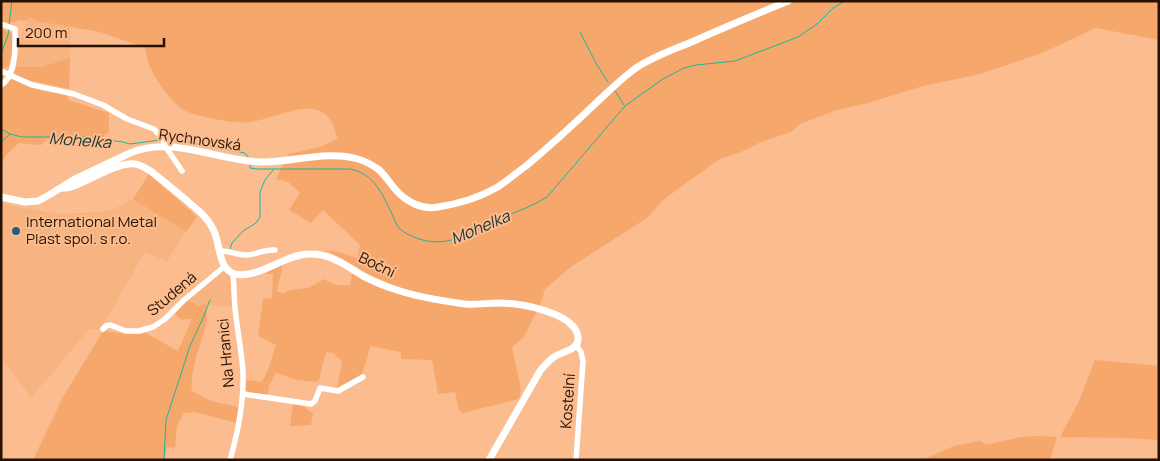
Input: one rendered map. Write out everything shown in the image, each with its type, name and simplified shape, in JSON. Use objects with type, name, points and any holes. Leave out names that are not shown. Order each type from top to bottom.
[{"type":"street","name":"Rychnovská","points":[[1,197],[21,202],[34,202],[75,179],[139,149],[156,146],[164,142],[245,160],[264,162],[326,156],[348,157],[374,166],[386,177],[402,197],[412,203],[436,208],[466,201],[484,194],[505,182],[557,140],[636,68],[662,54],[788,1]]},
{"type":"street","points":[[1,24],[15,28],[16,49],[9,75],[6,82],[1,85]]},
{"type":"street","points":[[1,71],[32,85],[74,94],[103,105],[127,119],[154,129],[182,171]]},
{"type":"street","points":[[60,188],[70,187],[128,164],[144,167],[202,214],[217,236],[224,266],[234,274]]},
{"type":"street","points":[[220,251],[226,250],[246,255],[275,250]]},
{"type":"street","name":"Boční","points":[[234,274],[252,274],[292,257],[318,254],[334,259],[366,277],[395,290],[468,304],[500,302],[525,305],[549,312],[560,317],[574,329],[578,338],[576,345]]},
{"type":"street","name":"Studená","points":[[103,329],[110,325],[126,331],[139,331],[153,327],[165,319],[224,266]]},
{"type":"street","name":"Na Hranici","points":[[230,460],[243,394],[242,361],[235,310],[234,274]]},
{"type":"street","points":[[489,460],[540,371],[555,356],[576,345]]},
{"type":"street","name":"Kostelní","points":[[576,345],[581,352],[583,362],[576,460]]},
{"type":"street","points":[[243,394],[311,404],[315,400],[320,388],[338,391],[363,377]]},
{"type":"shaded area","points":[[1,1],[1159,1],[1159,40],[1096,28],[1042,53],[980,74],[923,86],[868,103],[837,110],[800,124],[791,132],[718,160],[663,200],[647,218],[572,266],[544,290],[543,298],[524,337],[512,347],[521,390],[519,399],[463,413],[459,410],[455,392],[438,394],[432,360],[401,359],[401,352],[370,346],[362,374],[337,389],[342,361],[333,353],[326,352],[317,382],[297,380],[276,373],[269,386],[268,395],[250,393],[245,389],[244,380],[262,382],[276,345],[258,336],[263,299],[272,298],[273,274],[266,274],[269,270],[282,265],[277,292],[283,294],[290,290],[308,288],[324,279],[335,285],[350,285],[352,273],[379,286],[402,289],[372,276],[326,250],[357,258],[360,245],[323,210],[311,223],[289,210],[300,193],[288,182],[276,179],[288,154],[320,147],[338,138],[332,122],[324,113],[313,109],[306,109],[290,111],[257,121],[240,122],[215,119],[186,111],[177,105],[156,78],[147,60],[145,48],[100,32],[37,21],[30,17],[27,21],[3,22],[1,21]]},
{"type":"shaded area","points":[[30,17],[37,21],[70,27],[70,58],[41,67],[16,67],[23,29]]},
{"type":"shaded area","points":[[1,29],[12,33],[13,50],[9,65],[5,68],[1,68]]},
{"type":"shaded area","points":[[70,58],[69,89],[13,76],[16,67],[41,67]]},
{"type":"shaded area","points":[[12,79],[30,86],[68,95],[68,100],[109,113],[109,132],[94,143],[47,139],[41,145],[19,143],[5,156],[1,167],[1,87]]},
{"type":"shaded area","points":[[149,174],[197,217],[186,232],[133,199]]},
{"type":"shaded area","points":[[133,199],[186,232],[167,261],[145,252],[98,330],[89,329],[31,398],[11,369],[1,360],[1,204],[60,214],[101,212],[114,209]]},
{"type":"shaded area","points":[[224,269],[230,275],[233,307],[206,305],[206,303],[199,306],[188,300]]},
{"type":"shaded area","points":[[188,300],[199,306],[206,303],[207,311],[205,328],[193,373],[192,391],[211,401],[238,407],[236,423],[195,412],[184,413],[177,426],[175,448],[167,447],[165,460],[33,460],[63,397],[103,331],[129,334],[146,333],[178,351],[192,319],[180,319],[175,313]]},
{"type":"shaded area","points":[[1095,360],[1159,366],[1159,440],[1060,437],[1079,401]]},
{"type":"shaded area","points":[[293,404],[304,406],[313,413],[311,425],[290,426]]},
{"type":"shaded area","points":[[1020,437],[1057,437],[1050,460],[922,460],[954,446],[980,441],[986,445]]},
{"type":"waterway","points":[[9,25],[12,1]]},
{"type":"waterway","name":"Mohelka","points":[[250,165],[250,168],[258,169],[350,169],[359,172],[366,175],[377,186],[397,225],[403,232],[431,241],[442,242],[452,240],[472,233],[547,197],[625,106],[663,79],[684,68],[735,61],[798,37],[817,24],[833,8],[845,1]]},
{"type":"waterway","points":[[1,54],[9,29]]},
{"type":"waterway","points":[[580,32],[608,82]]},
{"type":"waterway","points":[[615,91],[624,105]]},
{"type":"waterway","name":"Mohelka","points":[[1,129],[22,137],[88,137],[130,144],[160,140]]},
{"type":"waterway","points":[[1,142],[10,134]]},
{"type":"waterway","name":"Mohelka","points":[[164,140],[181,141],[245,153],[249,158]]},
{"type":"waterway","points":[[230,249],[232,243],[243,231],[256,223],[260,217],[260,192],[265,180],[273,170]]},
{"type":"waterway","points":[[164,460],[166,420],[190,346],[210,300]]},
{"type":"place","name":"International Metal Plast spol. s r.o.","points":[[16,231]]}]
